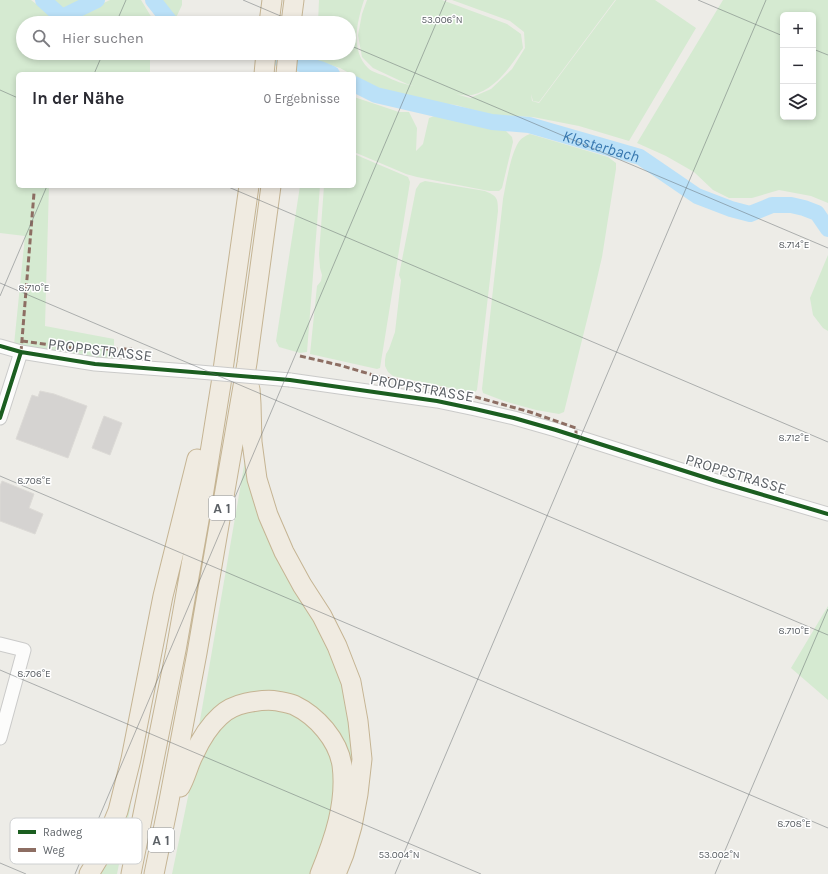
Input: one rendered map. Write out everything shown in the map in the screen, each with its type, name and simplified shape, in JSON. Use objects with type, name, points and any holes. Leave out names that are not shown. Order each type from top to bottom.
[{"type":"highway","points":[[270,16],[272,0]]},
{"type":"highway","points":[[292,16],[294,0]]},
{"type":"highway","name":"A 1","points":[[142,819],[176,650],[201,509],[221,384],[249,188]]},
{"type":"highway","name":"A 1","points":[[154,874],[197,652],[247,363],[271,188]]},
{"type":"highway","points":[[247,363],[251,404],[252,442],[257,479],[268,515],[284,552],[302,585],[322,616],[337,646],[351,682],[358,721],[362,759],[358,794],[352,826],[344,854],[336,874]]},
{"type":"highway","points":[[115,818],[131,759],[165,588],[201,442],[221,384]]},
{"type":"highway","points":[[168,806],[184,781],[194,754],[208,730],[220,716],[237,705],[256,701],[275,700],[293,705],[310,715],[324,728],[335,745],[342,764],[343,793],[339,820],[320,874]]},
{"type":"highway","points":[[90,874],[95,864]]},
{"type":"highway","name":"A 1","points":[[131,874],[133,864]]},
{"type":"street","name":"PROPPSTRASSE","points":[[0,346],[21,352],[95,364],[290,380],[437,401],[514,418],[563,432],[716,481],[828,514]]},
{"type":"street","points":[[0,418],[21,352]]},
{"type":"street","points":[[0,644],[24,650],[0,738]]},
{"type":"green space","points":[[0,0],[31,0],[52,16],[16,16],[16,60],[150,60],[150,72],[16,72],[16,188],[49,188],[45,326],[114,339],[114,359],[93,358],[14,345],[25,236],[0,233]]},
{"type":"green space","points":[[48,0],[80,0],[64,10],[56,8]]},
{"type":"green space","points":[[110,0],[141,0],[151,16],[77,16]]},
{"type":"green space","points":[[156,0],[182,0],[182,5],[177,16],[169,16]]},
{"type":"green space","points":[[319,0],[364,0],[357,26],[357,44],[362,61],[374,72],[414,86],[373,68],[362,57],[358,35],[362,14],[367,0],[442,0],[507,24],[521,34],[523,48],[502,76],[488,88],[472,95],[456,94],[470,98],[491,89],[512,69],[525,48],[524,32],[510,21],[452,0],[615,0],[539,102],[533,101],[531,94],[532,101],[539,103],[616,0],[655,0],[696,28],[629,141],[579,126],[533,117],[490,115],[456,105],[429,102],[382,90],[356,77],[356,72],[347,72],[340,68],[317,61],[356,60],[356,16],[318,16]]},
{"type":"green space","points":[[723,0],[828,0],[828,203],[811,196],[779,190],[752,198],[729,198],[713,190],[694,172],[666,156],[637,143]]},
{"type":"green space","points":[[356,98],[399,112],[409,112],[417,128],[416,151],[423,144],[429,118],[440,114],[505,130],[512,137],[513,142],[502,188],[499,191],[489,191],[406,174],[356,153]]},
{"type":"green space","points":[[530,134],[608,157],[616,163],[602,257],[564,412],[559,414],[536,410],[504,401],[483,393],[482,389],[503,199],[515,149],[520,140]]},
{"type":"green space","points":[[356,155],[408,177],[410,182],[380,368],[377,369],[310,354],[317,286],[321,281],[322,275],[319,254],[324,188],[356,188]]},
{"type":"green space","points":[[425,181],[485,191],[492,194],[498,203],[477,390],[474,393],[393,376],[388,372],[385,366],[386,354],[395,332],[401,280],[399,275],[416,189],[420,183]]},
{"type":"green space","points":[[300,188],[320,188],[307,352],[300,353],[279,347],[276,341]]},
{"type":"green space","points":[[828,255],[828,331],[823,328],[813,315],[810,298]]},
{"type":"green space","points":[[245,460],[251,485],[272,550],[311,611],[337,663],[352,716],[352,787],[324,719],[230,701],[199,726]]},
{"type":"green space","points":[[828,606],[828,700],[791,668]]},
{"type":"green space","points":[[260,705],[295,711],[316,728],[335,761],[336,803],[314,874],[172,874],[190,787],[199,756],[230,715]]},
{"type":"green space","points":[[131,804],[128,818],[124,818]]},
{"type":"green space","points":[[101,864],[119,864],[117,874],[96,874]]},
{"type":"building","points":[[40,391],[54,394],[87,406],[68,458],[16,439],[32,395],[38,397]]},
{"type":"building","points":[[104,416],[122,423],[110,455],[92,448]]},
{"type":"building","points":[[2,481],[34,494],[29,508],[43,514],[35,534],[0,521],[0,486]]},
{"type":"waterway","name":"Klosterbach","points":[[43,0],[61,16]]},
{"type":"waterway","name":"Klosterbach","points":[[64,16],[97,0]]},
{"type":"waterway","name":"Klosterbach","points":[[153,0],[166,16]]},
{"type":"waterway","name":"Klosterbach","points":[[286,60],[327,72]]},
{"type":"waterway","name":"Klosterbach","points":[[356,85],[376,95],[492,122],[529,125],[640,157],[697,196],[731,209],[750,214],[772,205],[791,205],[804,208],[817,213],[828,229]]},
{"type":"marked path","points":[[21,352],[34,193]]},
{"type":"marked path","points":[[22,341],[79,349],[132,349]]},
{"type":"marked path","points":[[300,356],[380,377],[454,391],[530,412],[576,428],[576,437]]},
{"type":"cycle path","points":[[0,346],[21,352],[95,364],[290,380],[437,401],[514,418],[556,430],[716,481],[828,514]]},
{"type":"cycle path","points":[[0,418],[21,352]]}]
